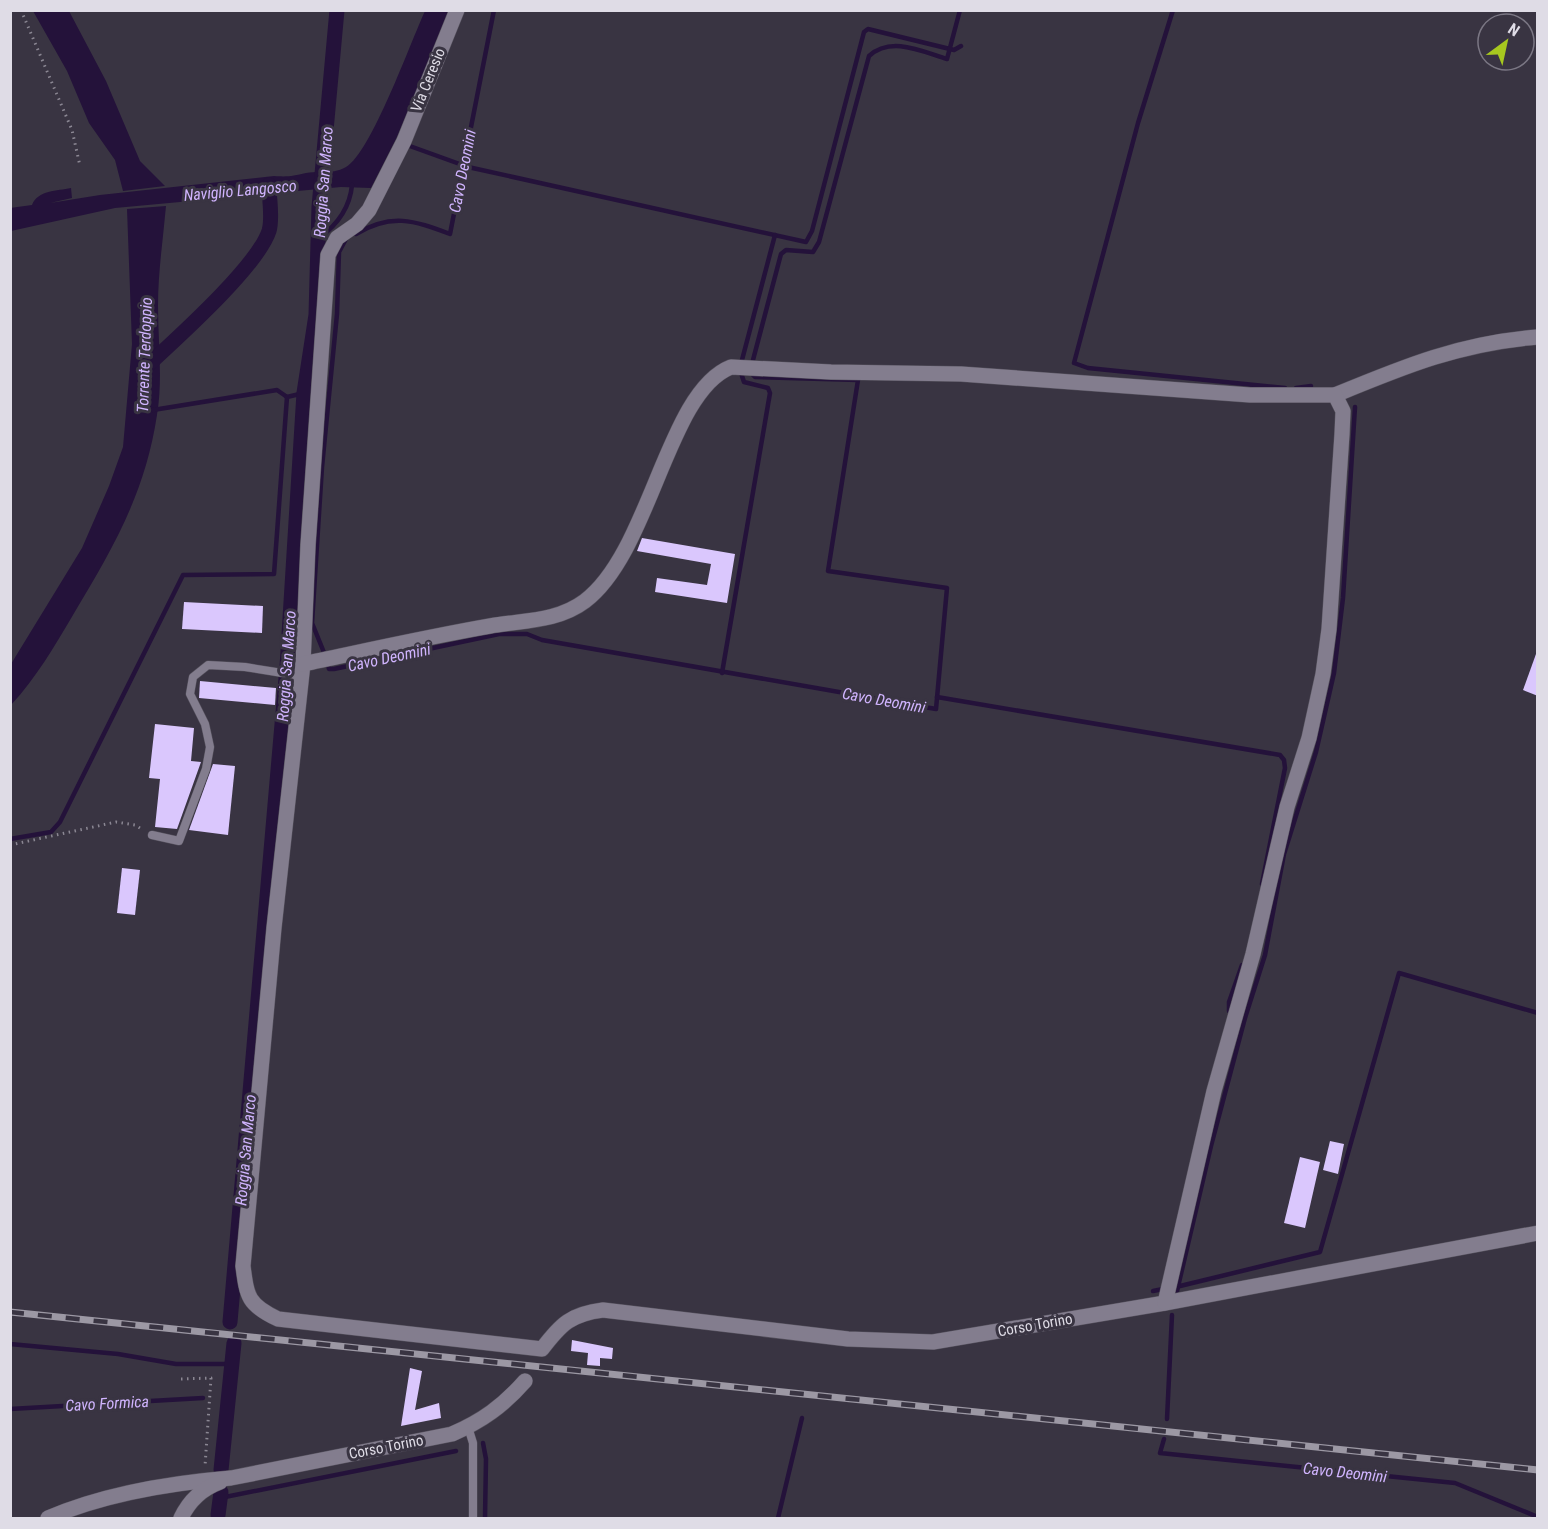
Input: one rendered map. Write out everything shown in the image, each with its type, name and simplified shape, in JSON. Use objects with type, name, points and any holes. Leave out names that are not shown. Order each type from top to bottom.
[{"type":"street","name":"Via Ceresio","points":[[457,10],[402,145],[369,210],[357,224],[337,238],[328,255],[298,671],[243,1266],[247,1298],[262,1312],[288,1320],[542,1348]]},
{"type":"street","points":[[298,671],[492,626],[555,617],[585,601],[609,575],[636,531],[672,447],[700,390],[717,372],[731,367],[831,372],[961,374],[1250,395],[1335,395],[1422,359],[1479,345],[1538,337]]},
{"type":"street","points":[[1165,1303],[1214,1091],[1254,954],[1287,807],[1309,738],[1323,674],[1329,629],[1343,411],[1335,395]]},
{"type":"street","name":"Corso Torino","points":[[542,1348],[560,1326],[581,1313],[603,1310],[907,1343],[933,1342],[1165,1303],[1538,1233]]},
{"type":"street","name":"Corso Torino","points":[[48,1518],[83,1503],[204,1480],[231,1478],[452,1434],[504,1405],[525,1381]]},
{"type":"street","name":"Corso Torino","points":[[181,1518],[186,1506],[206,1488],[231,1478]]},
{"type":"lane","points":[[152,836],[179,841],[206,769],[210,747],[205,724],[190,694],[193,677],[208,665],[278,672],[298,671]]},
{"type":"lane","points":[[468,1427],[473,1443],[473,1518]]},
{"type":"path","points":[[21,10],[72,130],[80,166]]},
{"type":"path","points":[[10,845],[116,822],[135,825],[152,836]]},
{"type":"path","points":[[181,1379],[211,1378],[204,1480]]},
{"type":"water","points":[[33,11],[69,11],[106,81],[140,161],[165,186],[123,191],[115,160],[89,123],[67,71]]},
{"type":"water","name":"Naviglio Langosco","points":[[425,11],[451,11],[397,137],[371,188],[341,187],[115,208],[11,231],[10,208],[32,205],[39,196],[54,191],[71,188],[72,198],[50,203],[100,195],[311,172],[331,172],[346,167],[356,158],[367,141],[390,95]]},
{"type":"water","name":"Torrente Terdoppio","points":[[166,206],[158,294],[159,401],[152,444],[144,470],[126,520],[101,567],[44,662],[11,705],[11,664],[82,548],[123,447],[132,344],[127,209]]},
{"type":"building","points":[[642,538],[735,554],[727,603],[655,592],[657,578],[707,585],[711,564],[637,551]]},
{"type":"building","points":[[184,602],[263,606],[262,633],[182,629]]},
{"type":"building","points":[[1536,654],[1538,654],[1538,696],[1523,690]]},
{"type":"building","points":[[200,681],[276,688],[275,705],[199,698]]},
{"type":"building","points":[[155,724],[194,728],[191,761],[201,762],[177,829],[155,827],[160,779],[149,778]]},
{"type":"building","points":[[213,764],[235,766],[228,835],[189,830]]},
{"type":"building","points":[[122,868],[140,870],[135,915],[117,913]]},
{"type":"building","points":[[1330,1141],[1344,1144],[1338,1174],[1323,1170]]},
{"type":"building","points":[[1300,1157],[1320,1162],[1305,1228],[1284,1223]]},
{"type":"building","points":[[572,1340],[613,1348],[612,1359],[600,1358],[600,1366],[587,1365],[588,1353],[571,1351]]},
{"type":"building","points":[[410,1368],[422,1371],[415,1410],[439,1403],[441,1418],[401,1426]]},
{"type":"waterway","name":"Roggia San Marco","points":[[230,1322],[287,667],[304,393],[316,315],[319,207],[337,10]]},
{"type":"waterway","name":"Cavo Deomini","points":[[356,234],[369,227],[391,221],[413,222],[450,234],[494,10]]},
{"type":"waterway","points":[[753,360],[781,254],[786,250],[813,252],[819,242],[869,56],[878,50],[896,46],[917,49],[947,59],[960,10]]},
{"type":"waterway","points":[[1173,10],[1138,123],[1074,363],[1088,368],[1285,388]]},
{"type":"waterway","points":[[407,145],[468,167],[806,242],[812,231],[864,32],[868,29],[954,50],[961,46]]},
{"type":"waterway","points":[[146,367],[214,302],[249,264],[262,246],[270,226],[269,185]]},
{"type":"waterway","points":[[319,238],[342,215],[349,201],[352,185]]},
{"type":"waterway","points":[[742,360],[775,235]]},
{"type":"waterway","name":"Cavo Deomini","points":[[325,655],[312,623],[322,467],[337,314],[339,252],[346,239]]},
{"type":"waterway","points":[[722,673],[770,393],[768,388],[744,382],[740,370]]},
{"type":"waterway","name":"Cavo Deomini","points":[[328,665],[329,669],[334,669],[499,634],[527,634],[542,640],[936,709],[947,588],[828,571],[858,380],[755,377],[751,373]]},
{"type":"waterway","points":[[1296,388],[1311,386]]},
{"type":"waterway","name":"Torrente Terdoppio","points":[[153,410],[277,390],[287,397]]},
{"type":"waterway","points":[[10,839],[51,832],[60,822],[183,575],[274,574],[287,397],[304,393]]},
{"type":"waterway","points":[[1177,1291],[1211,1146],[1245,1018],[1265,955],[1284,854],[1316,752],[1334,673],[1343,598],[1355,407]]},
{"type":"waterway","name":"Cavo Deomini","points":[[937,697],[1280,755],[1284,760],[1285,768],[1262,884]]},
{"type":"waterway","name":"Cavo Deomini","points":[[1229,1011],[1229,1002],[1242,965]]},
{"type":"waterway","points":[[1176,1287],[1320,1252],[1399,973],[1538,1013]]},
{"type":"waterway","points":[[1153,1291],[1163,1289]]},
{"type":"waterway","name":"Cavo Deomini","points":[[1167,1419],[1172,1315]]},
{"type":"waterway","name":"Roggia San Marco","points":[[221,1470],[234,1343]]},
{"type":"waterway","points":[[10,1344],[118,1354],[176,1364],[232,1364]]},
{"type":"waterway","name":"Cavo Formica","points":[[10,1409],[203,1398]]},
{"type":"waterway","points":[[778,1518],[802,1418]]},
{"type":"waterway","name":"Cavo Deomini","points":[[1164,1439],[1160,1453],[1455,1483],[1538,1517]]},
{"type":"waterway","points":[[483,1443],[486,1459],[485,1518]]},
{"type":"waterway","points":[[220,1498],[456,1451]]},
{"type":"waterway","name":"Roggia San Marco","points":[[218,1515],[221,1492]]},
{"type":"railway","points":[[10,1312],[1538,1470]]}]
